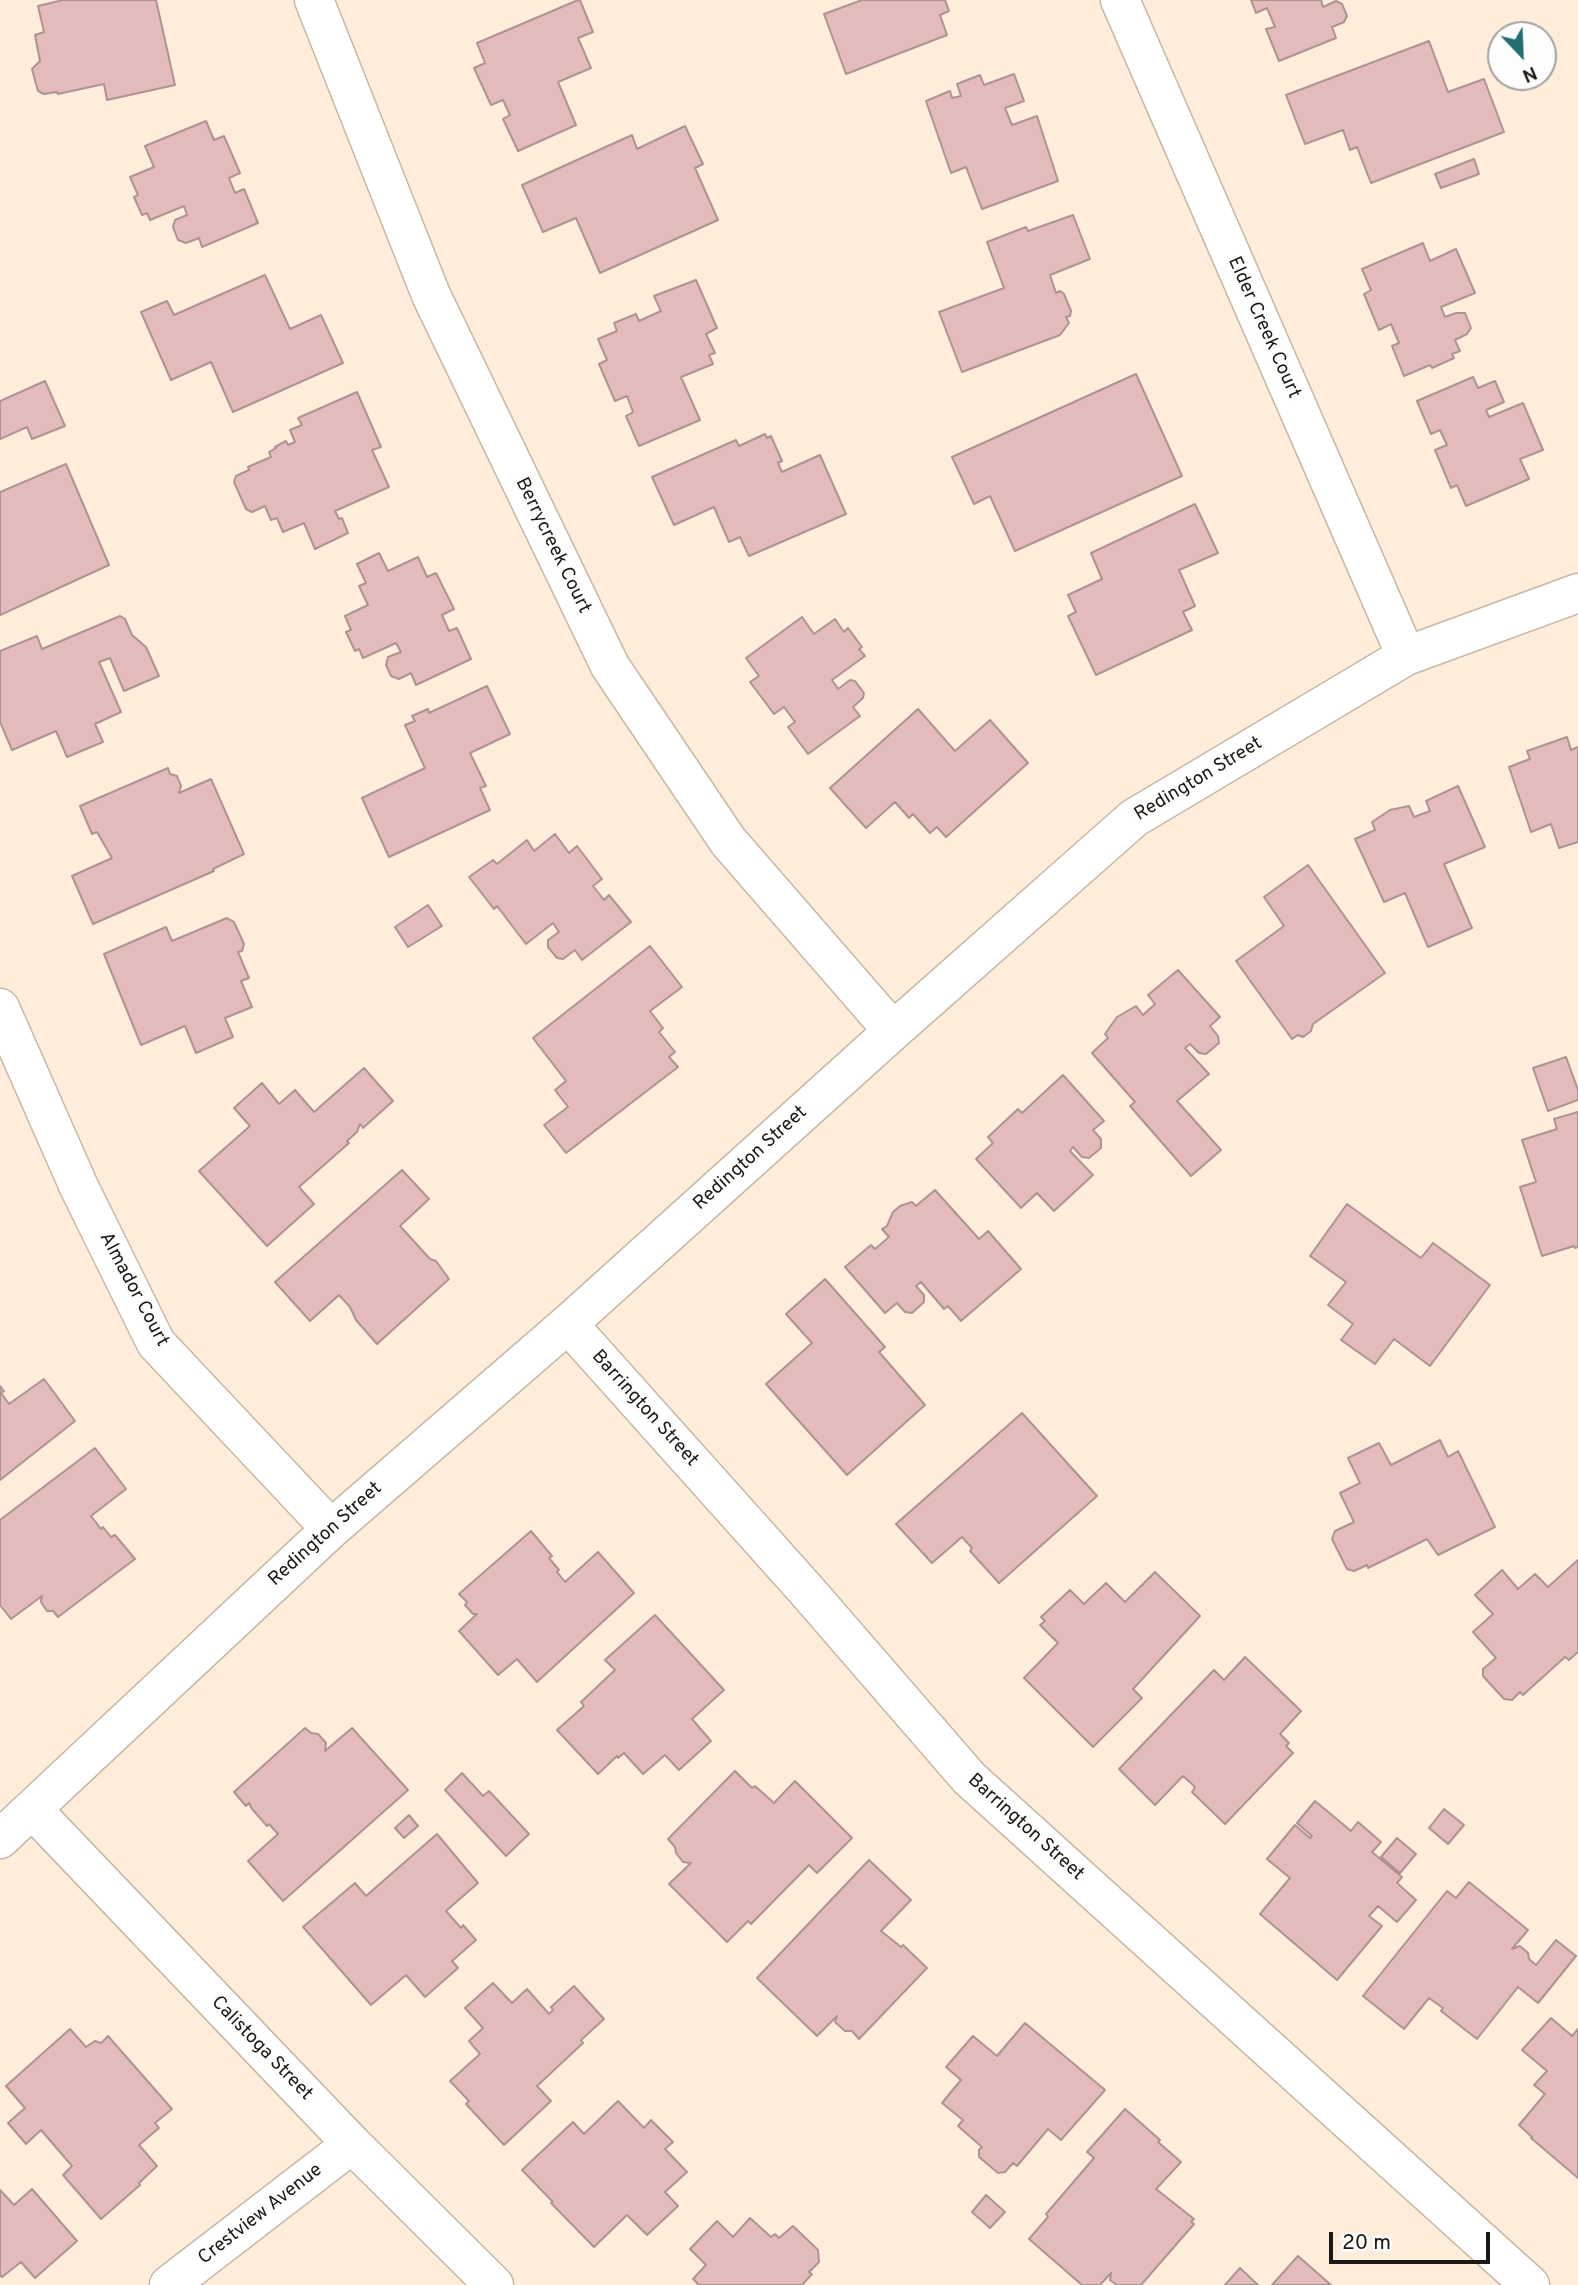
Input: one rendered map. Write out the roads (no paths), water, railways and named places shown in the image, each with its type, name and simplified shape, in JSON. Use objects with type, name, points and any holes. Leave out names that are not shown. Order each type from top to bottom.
[{"type":"street","name":"Berrycreek Court","points":[[314,0],[431,295],[610,666],[728,841],[893,1031]]},
{"type":"street","name":"Elder Creek Court","points":[[1120,0],[1406,656]]},
{"type":"street","name":"Redington Street","points":[[0,1839],[331,1529],[568,1324],[1134,818],[1406,656],[1578,593]]},
{"type":"street","name":"Almador Court","points":[[0,1008],[79,1187],[156,1343],[331,1529]]},
{"type":"street","name":"Barrington Street","points":[[568,1324],[969,1777],[1530,2285]]},
{"type":"street","name":"Calistoga Street","points":[[32,1809],[352,2144],[494,2285]]},
{"type":"street","name":"Crestview Avenue","points":[[169,2285],[352,2144]]}]
